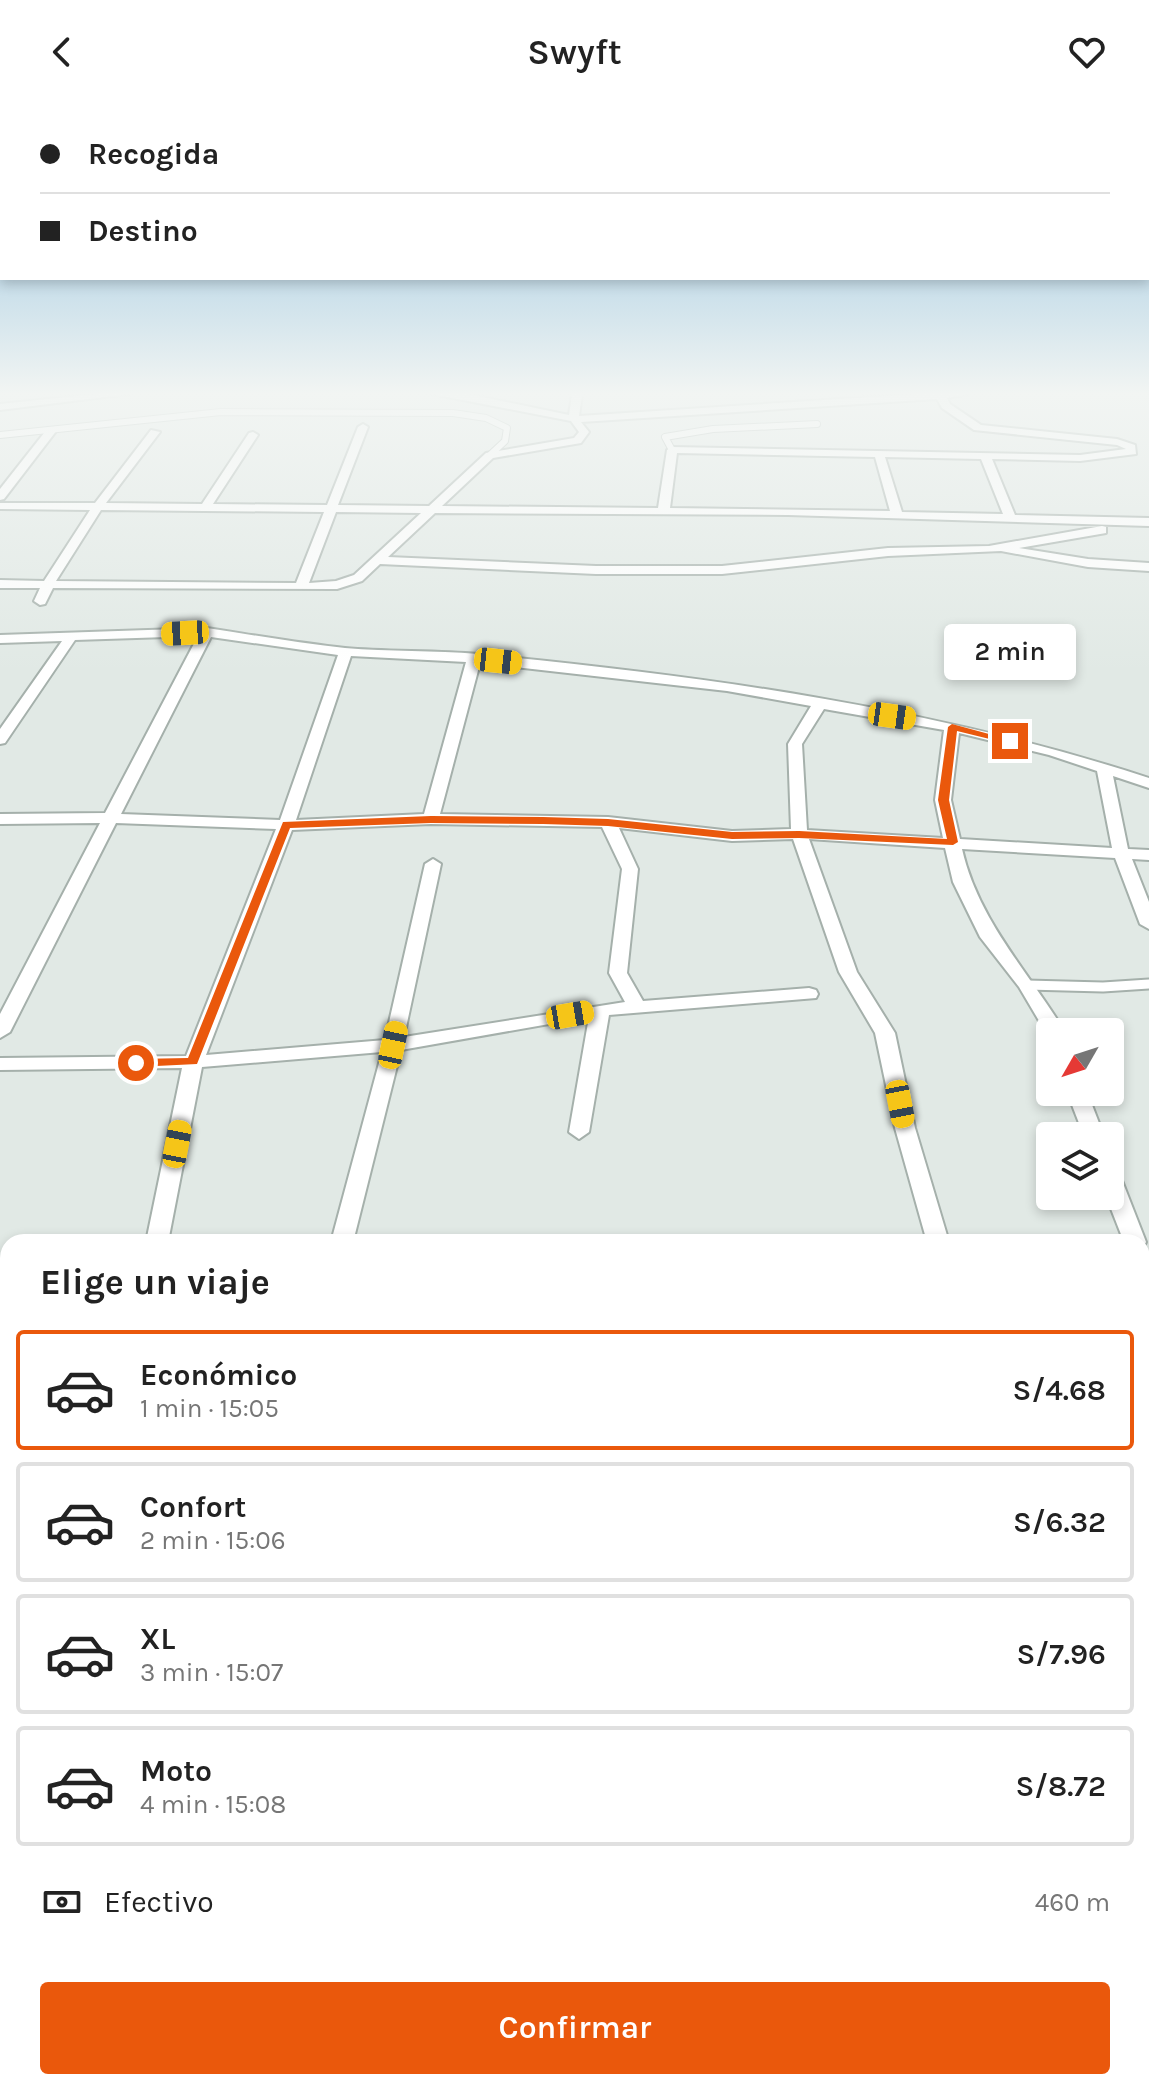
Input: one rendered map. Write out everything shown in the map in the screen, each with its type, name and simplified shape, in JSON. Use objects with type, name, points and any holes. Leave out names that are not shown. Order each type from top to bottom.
[{"type":"street","points":[[40,601],[47,584],[115,487]]},
{"type":"street","points":[[204,509],[219,487]]},
{"type":"street","points":[[301,587],[339,487]]},
{"type":"street","points":[[0,584],[301,587],[349,582],[358,578],[457,487]]},
{"type":"street","points":[[663,513],[667,487]]},
{"type":"street","points":[[889,487],[897,514]]},
{"type":"street","points":[[998,487],[1010,517]]},
{"type":"street","points":[[0,506],[897,514],[1149,523]]},
{"type":"street","points":[[1000,549],[1046,538],[1149,523]]},
{"type":"street","points":[[378,560],[668,571],[736,569],[888,552],[1000,549],[1066,560],[1149,567]]},
{"type":"street","points":[[0,1032],[207,632]]},
{"type":"street","points":[[0,639],[207,632],[346,652],[474,658],[698,684],[952,727],[1149,783]]},
{"type":"street","points":[[0,740],[71,637]]},
{"type":"street","points":[[159,1234],[193,1062],[286,825],[346,652]]},
{"type":"street","points":[[431,819],[474,658]]},
{"type":"street","points":[[820,703],[795,744],[799,834],[848,972],[885,1033],[905,1128],[936,1234]]},
{"type":"street","points":[[952,727],[943,800],[961,882],[989,937],[1027,985],[1047,1018]]},
{"type":"street","points":[[1104,768],[1121,853],[1149,924]]},
{"type":"street","points":[[0,819],[109,818],[286,825],[431,819],[608,822],[732,836],[799,834],[1149,855]]},
{"type":"street","points":[[608,822],[630,869],[618,973],[637,1008]]},
{"type":"street","points":[[344,1234],[393,1045],[433,864]]},
{"type":"street","points":[[0,1064],[193,1062],[393,1045],[600,1010],[809,994]]},
{"type":"street","points":[[579,1132],[600,1010]]},
{"type":"street","points":[[1122,1210],[1132,1234]]},
{"type":"lane","points":[[1027,985],[1103,987],[1149,984]]},
{"type":"route","points":[[136,1063],[193,1062],[286,825],[431,819],[543,820],[608,822],[732,836],[799,834],[953,842],[943,800],[952,727],[1010,741]]}]
